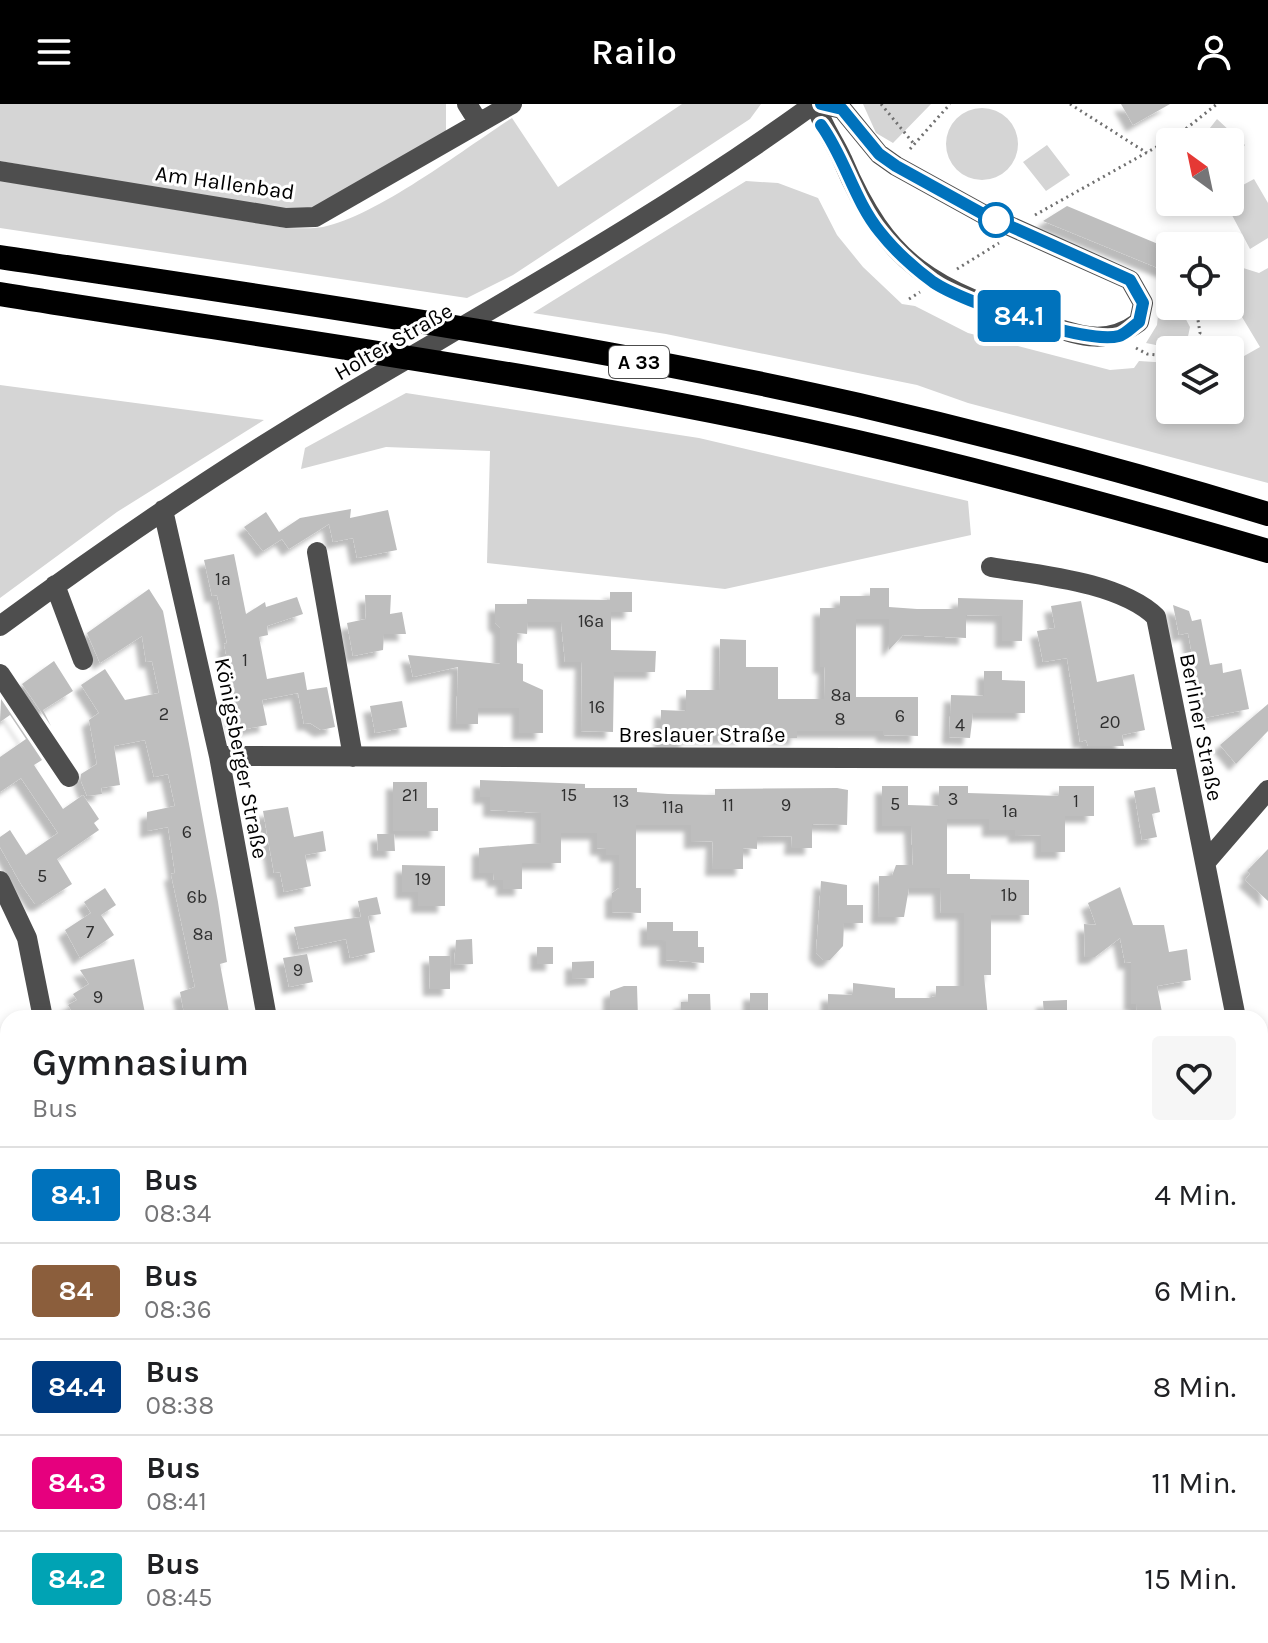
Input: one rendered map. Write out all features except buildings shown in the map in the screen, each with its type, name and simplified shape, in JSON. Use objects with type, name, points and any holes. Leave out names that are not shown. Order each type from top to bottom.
[{"type":"highway","name":"A 33","points":[[0,257],[294,301],[842,402],[1106,465],[1268,514]]},
{"type":"highway","name":"A 33","points":[[0,294],[298,338],[701,409],[853,441],[1102,503],[1268,551]]},
{"type":"street","points":[[467,104],[479,123]]},
{"type":"street","name":"Am Hallenbad","points":[[0,171],[286,218],[315,217],[512,104]]},
{"type":"street","points":[[817,104],[842,109],[879,154],[896,166],[1017,229],[1130,280],[1143,303],[1139,322],[1121,336],[1092,338],[963,298],[935,283],[879,231],[860,202],[836,146],[821,125],[817,104]]},
{"type":"street","name":"Holter Straße","points":[[0,626],[163,510],[340,398],[535,287],[817,104]]},
{"type":"street","name":"Königsberger Straße","points":[[163,510],[219,756],[266,1010]]},
{"type":"street","points":[[317,552],[353,757]]},
{"type":"street","name":"Berliner Straße","points":[[991,567],[1074,582],[1143,605],[1156,617],[1234,1010]]},
{"type":"street","points":[[55,585],[83,660]]},
{"type":"street","points":[[0,674],[69,777]]},
{"type":"street","name":"Breslauer Straße","points":[[219,756],[1184,759]]},
{"type":"street","points":[[1205,863],[1268,790]]},
{"type":"street","points":[[0,881],[27,938],[41,1010]]},
{"type":"path","points":[[881,104],[914,144]]},
{"type":"path","points":[[896,166],[950,104]]},
{"type":"path","points":[[1070,104],[1147,153]]},
{"type":"path","points":[[947,275],[1017,229],[1019,223],[1178,135],[1217,104]]},
{"type":"path","points":[[909,299],[924,290]]},
{"type":"path","points":[[1121,336],[1147,354],[1156,355]]},
{"type":"shaded area","points":[[0,104],[446,104],[446,134],[311,211],[282,211],[0,161]]},
{"type":"shaded area","points":[[682,104],[761,104],[750,119],[513,275],[467,298],[0,228],[0,180],[286,228],[323,227],[369,210],[394,196],[512,118],[558,187]]},
{"type":"shaded area","points":[[863,104],[931,104],[893,143],[876,133]]},
{"type":"shaded area","points":[[982,108],[1002,114],[1012,124],[1018,144],[1012,164],[1002,174],[982,180],[962,174],[952,164],[946,144],[952,124],[962,114]]},
{"type":"shaded area","points":[[1217,119],[1227,128],[1210,128]]},
{"type":"shaded area","points":[[1047,145],[1070,175],[1046,191],[1023,162]]},
{"type":"shaded area","points":[[1254,179],[1268,203],[1268,238],[1250,249],[1244,232],[1241,232],[1232,216],[1244,216],[1244,184]]},
{"type":"shaded area","points":[[746,181],[778,183],[818,198],[837,235],[863,267],[902,304],[915,306],[968,333],[1110,370],[1134,368],[1139,361],[1156,362],[1156,424],[1244,424],[1244,356],[1260,347],[1244,320],[1244,268],[1259,273],[1268,268],[1268,483],[968,403],[917,385],[666,334],[533,313]]},
{"type":"shaded area","points":[[1158,320],[1186,320],[1190,327],[1188,336],[1156,336],[1156,345],[1146,343]]},
{"type":"shaded area","points":[[0,385],[264,420],[117,512],[0,598]]},
{"type":"shaded area","points":[[406,393],[699,438],[968,501],[971,535],[725,589],[487,563],[490,451],[386,447],[301,469],[305,448]]},
{"type":"bus line","name":"84.1","points":[[821,104],[842,109],[879,154],[896,166],[983,214],[1130,280],[1143,303],[1139,322],[1121,336],[1092,338],[963,298],[935,283],[903,257],[879,231],[860,202],[836,146],[821,125]]}]
